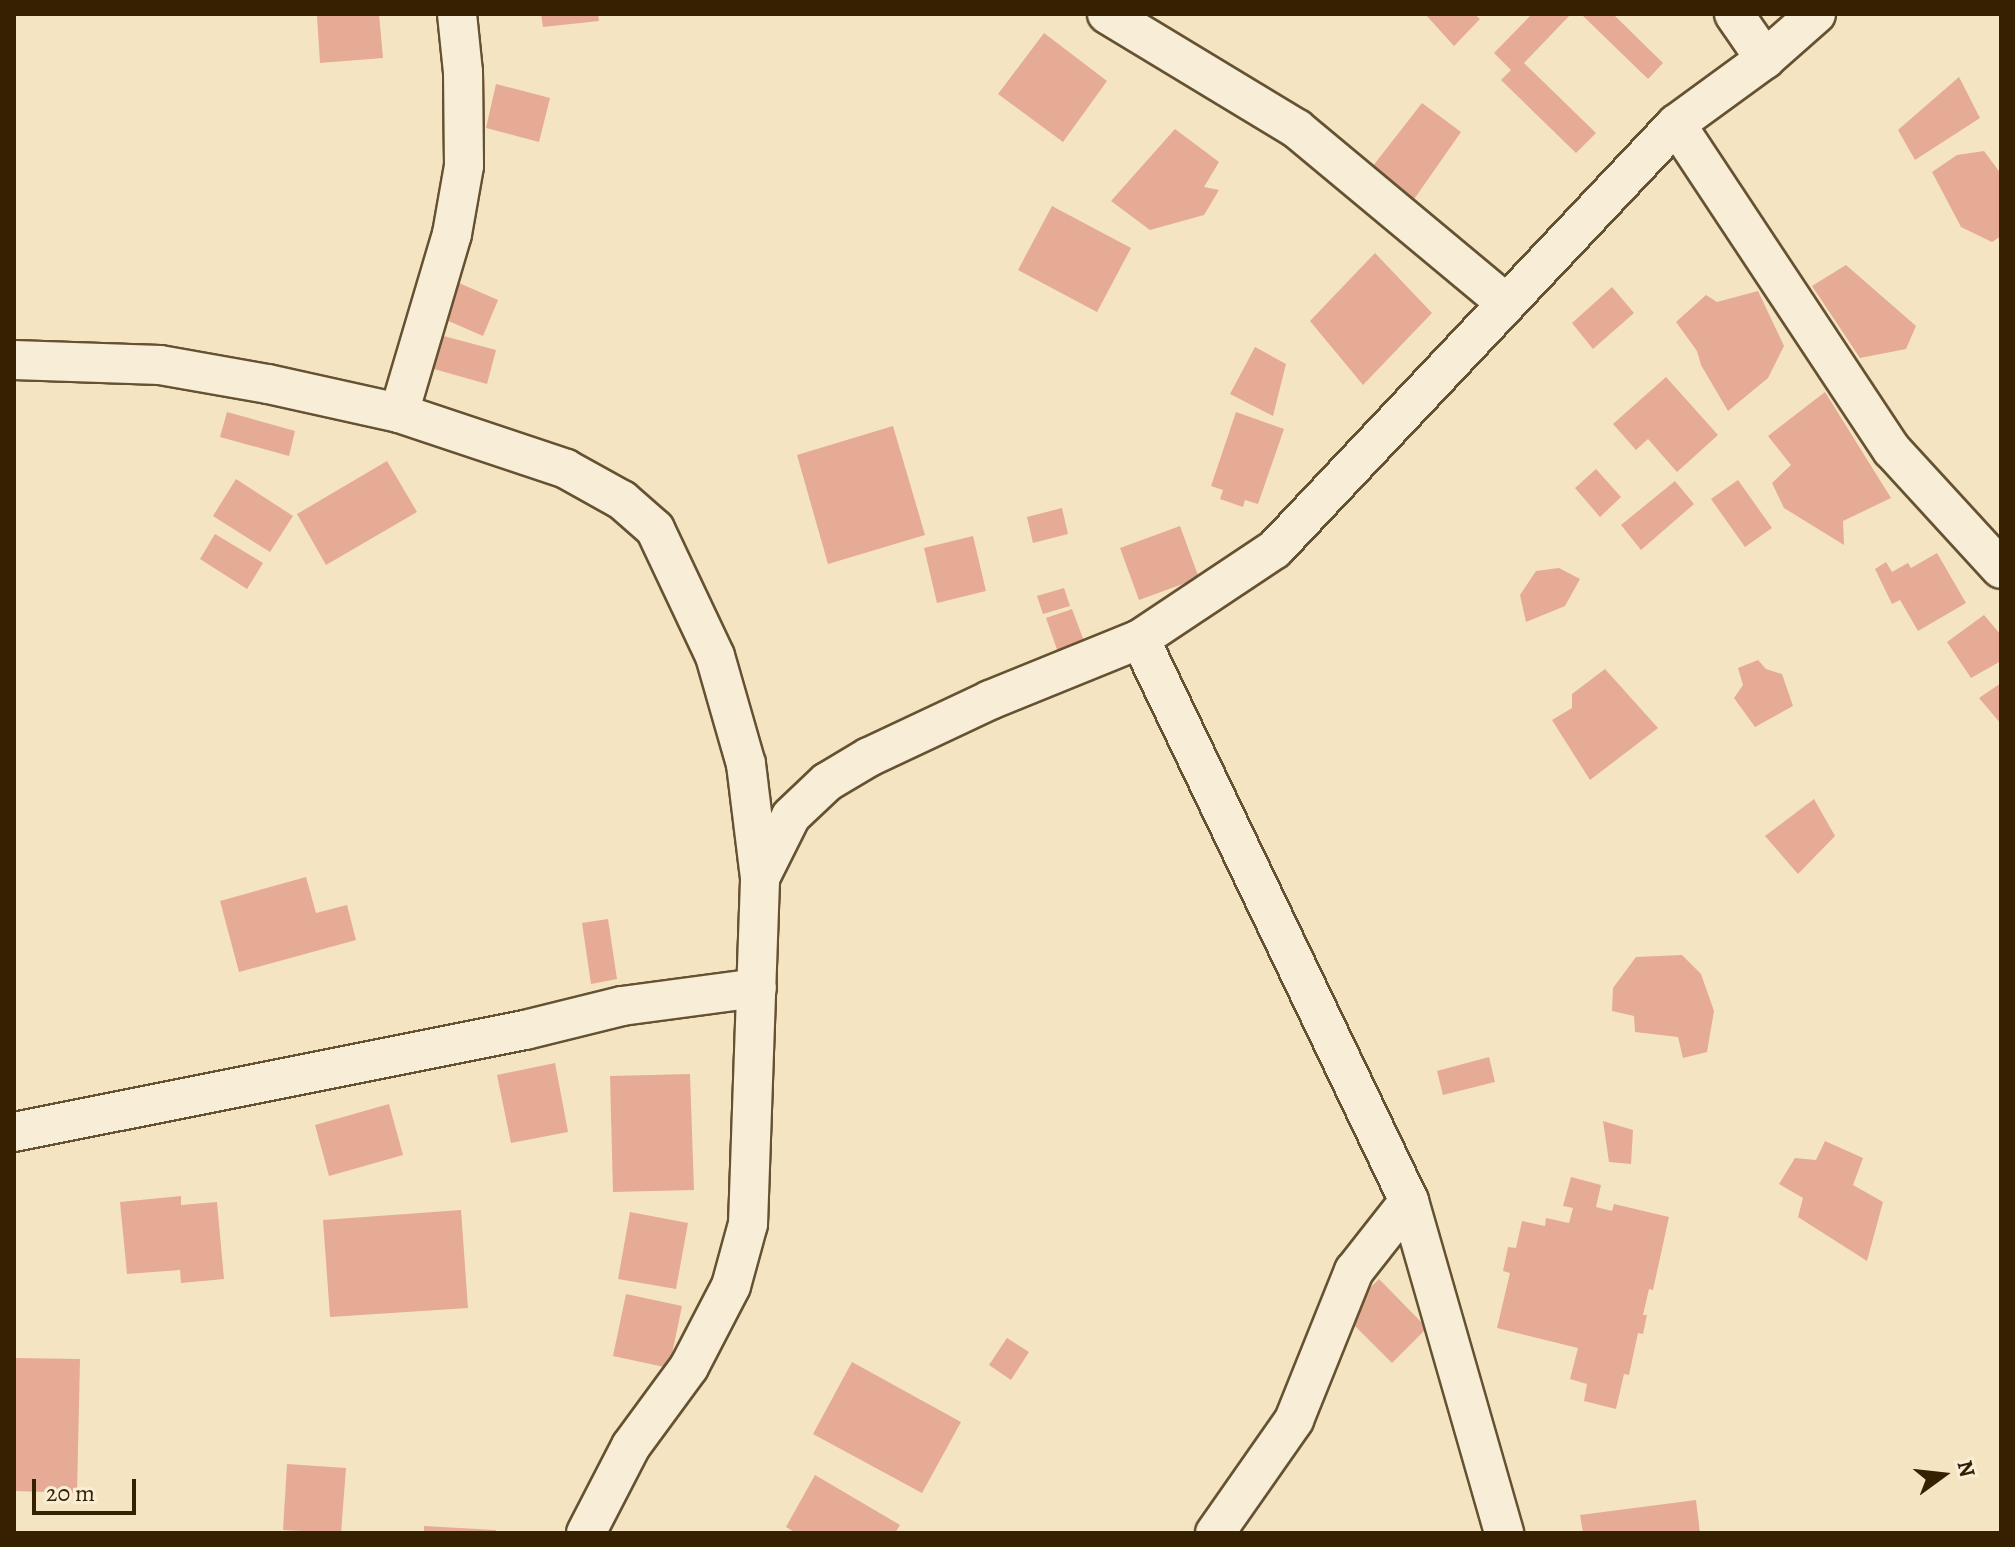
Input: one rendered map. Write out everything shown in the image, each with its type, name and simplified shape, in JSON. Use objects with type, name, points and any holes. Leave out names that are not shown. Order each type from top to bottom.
[{"type":"street","points":[[399,413],[452,234],[464,166],[463,72],[457,14]]},
{"type":"street","points":[[1107,14],[1297,129],[1506,303]]},
{"type":"street","points":[[1734,14],[1765,59]]},
{"type":"street","points":[[760,878],[791,816],[827,782],[869,757],[990,700],[1140,639],[1275,549],[1676,124],[1765,59],[1816,14]]},
{"type":"street","points":[[1676,124],[1892,450],[2001,569]]},
{"type":"street","points":[[14,360],[160,365],[268,384],[399,413],[566,469],[622,500],[655,529],[715,656],[746,764],[760,878],[748,1224],[731,1286],[689,1367],[631,1446],[586,1533]]},
{"type":"street","points":[[1140,639],[1409,1201],[1504,1533]]},
{"type":"street","points":[[14,1132],[525,1030],[622,1006],[757,988]]},
{"type":"street","points":[[1215,1533],[1294,1420],[1354,1271],[1409,1201]]},
{"type":"building","points":[[379,14],[383,58],[320,63],[317,16]]},
{"type":"building","points":[[541,14],[598,14],[599,21],[543,27]]},
{"type":"building","points":[[1425,14],[1474,14],[1480,19],[1454,46]]},
{"type":"building","points":[[1532,14],[1571,14],[1524,63],[1596,133],[1576,153],[1501,80],[1511,70],[1494,53]]},
{"type":"building","points":[[1581,14],[1613,14],[1663,63],[1648,79]]},
{"type":"building","points":[[1044,33],[1107,81],[1063,142],[998,94]]},
{"type":"building","points":[[1959,77],[1980,118],[1915,160],[1898,130]]},
{"type":"building","points":[[496,84],[550,98],[539,142],[486,128]]},
{"type":"building","points":[[1422,103],[1461,132],[1410,205],[1369,171]]},
{"type":"building","points":[[1175,129],[1219,162],[1204,187],[1219,190],[1204,215],[1150,230],[1111,201]]},
{"type":"building","points":[[1984,151],[2001,174],[2001,236],[1992,242],[1961,227],[1932,172],[1957,155]]},
{"type":"building","points":[[1052,206],[1131,248],[1097,312],[1018,270]]},
{"type":"building","points":[[1375,253],[1432,313],[1363,385],[1310,321]]},
{"type":"building","points":[[1846,265],[1916,326],[1906,349],[1860,358],[1812,286]]},
{"type":"building","points":[[459,283],[498,300],[483,336],[444,319]]},
{"type":"building","points":[[1612,287],[1634,313],[1593,349],[1572,323]]},
{"type":"building","points":[[1758,291],[1784,346],[1768,378],[1728,411],[1701,365],[1697,351],[1676,322],[1706,295],[1717,302]]},
{"type":"building","points":[[436,334],[496,350],[487,384],[427,367]]},
{"type":"building","points":[[1255,347],[1286,364],[1273,416],[1230,394]]},
{"type":"building","points":[[1666,377],[1718,435],[1677,472],[1648,439],[1636,450],[1613,424]]},
{"type":"building","points":[[1825,392],[1891,498],[1843,521],[1844,545],[1784,508],[1772,483],[1791,465],[1768,436]]},
{"type":"building","points":[[227,412],[295,431],[289,456],[220,437]]},
{"type":"building","points":[[1236,412],[1284,429],[1258,504],[1245,500],[1243,507],[1220,499],[1223,490],[1211,486]]},
{"type":"building","points":[[893,426],[925,535],[828,564],[797,455]]},
{"type":"building","points":[[387,461],[417,512],[326,565],[297,514]]},
{"type":"building","points":[[1596,469],[1621,497],[1600,517],[1575,488]]},
{"type":"building","points":[[236,479],[293,516],[270,552],[213,516]]},
{"type":"building","points":[[1738,480],[1772,528],[1745,547],[1711,499]]},
{"type":"building","points":[[1675,481],[1694,504],[1641,550],[1621,525]]},
{"type":"building","points":[[1062,508],[1068,534],[1033,543],[1027,517]]},
{"type":"building","points":[[1180,526],[1199,578],[1139,600],[1120,548]]},
{"type":"building","points":[[215,534],[263,563],[247,589],[200,559]]},
{"type":"building","points":[[973,536],[986,591],[937,603],[924,548]]},
{"type":"building","points":[[1937,553],[1966,603],[1918,631],[1900,600],[1892,604],[1875,569],[1886,562],[1892,572],[1908,563],[1911,568]]},
{"type":"building","points":[[1559,568],[1580,579],[1565,606],[1526,622],[1520,595],[1536,571]]},
{"type":"building","points":[[1064,588],[1070,606],[1043,614],[1037,596]]},
{"type":"building","points":[[1072,609],[1087,649],[1060,658],[1046,618]]},
{"type":"building","points":[[1984,615],[2001,635],[2001,661],[1971,678],[1947,642]]},
{"type":"building","points":[[1758,660],[1766,669],[1782,674],[1793,706],[1755,727],[1734,698],[1743,685],[1738,668]]},
{"type":"building","points":[[1605,669],[1658,728],[1590,780],[1552,720],[1572,708],[1572,694]]},
{"type":"building","points":[[2001,683],[2001,724],[1979,698]]},
{"type":"building","points":[[1814,799],[1835,836],[1798,874],[1765,836]]},
{"type":"building","points":[[306,877],[316,913],[347,905],[356,940],[239,972],[220,901]]},
{"type":"building","points":[[608,919],[617,979],[591,984],[582,923]]},
{"type":"building","points":[[1682,955],[1701,974],[1714,1011],[1707,1052],[1683,1058],[1678,1037],[1635,1032],[1634,1016],[1612,1011],[1613,988],[1636,957]]},
{"type":"building","points":[[1489,1057],[1495,1082],[1443,1095],[1437,1071]]},
{"type":"building","points":[[555,1063],[568,1132],[511,1143],[497,1075]]},
{"type":"building","points":[[690,1074],[694,1190],[613,1192],[610,1076]]},
{"type":"building","points":[[389,1104],[403,1155],[329,1176],[315,1125]]},
{"type":"building","points":[[1603,1121],[1633,1130],[1631,1164],[1609,1162]]},
{"type":"building","points":[[1825,1141],[1863,1158],[1853,1185],[1883,1202],[1867,1261],[1798,1217],[1803,1198],[1779,1184],[1795,1158],[1816,1160]]},
{"type":"building","points":[[1571,1177],[1601,1185],[1596,1207],[1612,1211],[1614,1204],[1669,1217],[1653,1290],[1649,1289],[1643,1315],[1647,1315],[1643,1334],[1638,1333],[1629,1375],[1624,1374],[1616,1409],[1584,1401],[1587,1384],[1570,1379],[1578,1348],[1497,1328],[1510,1273],[1503,1271],[1508,1247],[1516,1248],[1522,1221],[1545,1226],[1546,1218],[1569,1223],[1573,1208],[1563,1206]]},
{"type":"building","points":[[181,1196],[181,1205],[217,1202],[224,1279],[181,1283],[180,1270],[127,1274],[120,1202]]},
{"type":"building","points":[[461,1210],[468,1308],[330,1317],[323,1220]]},
{"type":"building","points":[[630,1212],[688,1223],[676,1289],[618,1279]]},
{"type":"building","points":[[1379,1279],[1427,1328],[1392,1363],[1343,1314]]},
{"type":"building","points":[[626,1294],[682,1306],[669,1368],[613,1356]]},
{"type":"building","points":[[1007,1338],[1029,1352],[1011,1380],[989,1365]]},
{"type":"building","points":[[14,1358],[80,1359],[77,1493],[14,1491]]},
{"type":"building","points":[[852,1362],[961,1422],[922,1493],[813,1434]]},
{"type":"building","points":[[287,1464],[346,1468],[341,1533],[283,1530]]},
{"type":"building","points":[[815,1475],[900,1525],[895,1533],[796,1533],[786,1527]]},
{"type":"building","points":[[1696,1500],[1700,1533],[1583,1533],[1580,1515]]},
{"type":"building","points":[[424,1526],[496,1530],[496,1533],[424,1533]]}]
